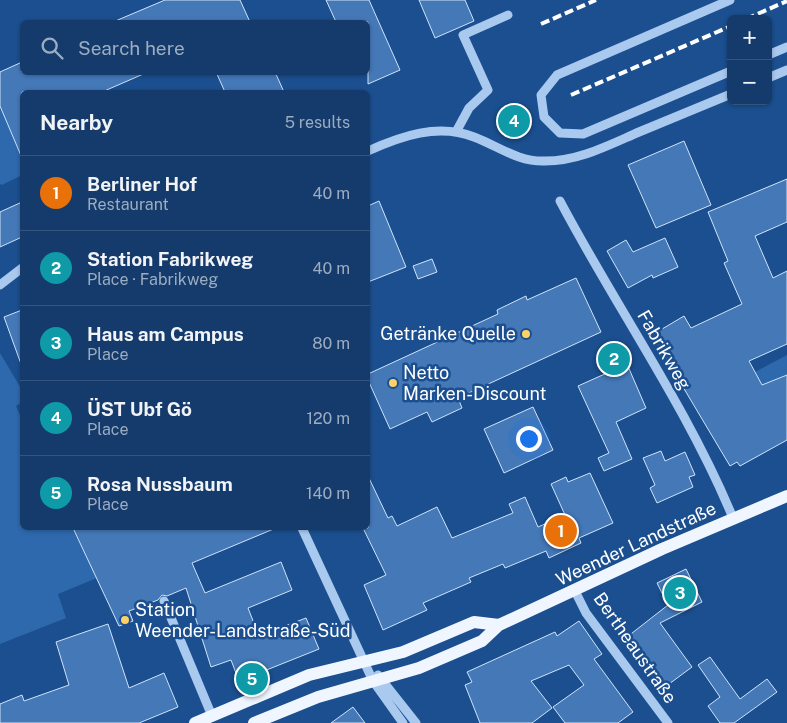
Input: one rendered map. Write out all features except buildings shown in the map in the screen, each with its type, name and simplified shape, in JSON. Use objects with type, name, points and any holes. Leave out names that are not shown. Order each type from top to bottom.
[{"type":"main road","name":"Weender Landstraße","points":[[254,723],[318,696],[419,668],[482,641],[499,625],[662,549],[787,496]]},
{"type":"main road","points":[[195,723],[309,675],[402,652],[474,622],[499,625]]},
{"type":"street","points":[[727,73],[583,134],[560,133],[544,117],[541,95],[557,75],[730,0]]},
{"type":"street","points":[[456,132],[470,108],[488,90],[463,35],[508,15]]},
{"type":"street","points":[[772,53],[787,46]]},
{"type":"street","points":[[772,76],[787,70]]},
{"type":"street","points":[[370,150],[424,132],[456,132],[474,137],[522,158],[538,161],[560,160],[600,149],[727,96]]},
{"type":"street","name":"Fabrikweg","points":[[560,201],[586,250],[676,403],[719,484],[733,518]]},
{"type":"street","points":[[0,285],[20,270]]},
{"type":"street","points":[[303,530],[364,661],[403,723]]},
{"type":"street","name":"Bertheaustraße","points":[[575,591],[586,613],[668,723]]},
{"type":"street","points":[[164,601],[212,716]]},
{"type":"street","points":[[377,680],[416,723]]},
{"type":"shaded area","points":[[0,106],[20,153],[20,176],[2,185],[0,184]]},
{"type":"shaded area","points":[[0,353],[20,387],[20,403],[16,406],[20,415],[20,530],[74,530],[97,578],[58,594],[66,618],[0,644]]},
{"type":"shaded area","points":[[787,355],[787,375],[761,386],[755,372]]},
{"type":"railway","points":[[541,24],[596,0]]},
{"type":"railway","points":[[755,15],[787,1]]},
{"type":"railway","points":[[571,95],[727,28]]},
{"type":"place","name":"ÜST Ubf Gö","points":[[514,121]]},
{"type":"place","name":"Getränke Quelle","points":[[526,334]]},
{"type":"place","name":"Station Fabrikweg","points":[[614,359]]},
{"type":"place","name":"Netto Marken-Discount","points":[[393,383]]},
{"type":"place","name":"Berliner Hof","points":[[561,531]]},
{"type":"place","name":"Haus am Campus","points":[[680,593]]},
{"type":"place","name":"Station Weender-Landstraße-Süd","points":[[125,620]]},
{"type":"place","name":"Rosa Nussbaum","points":[[252,679]]}]
